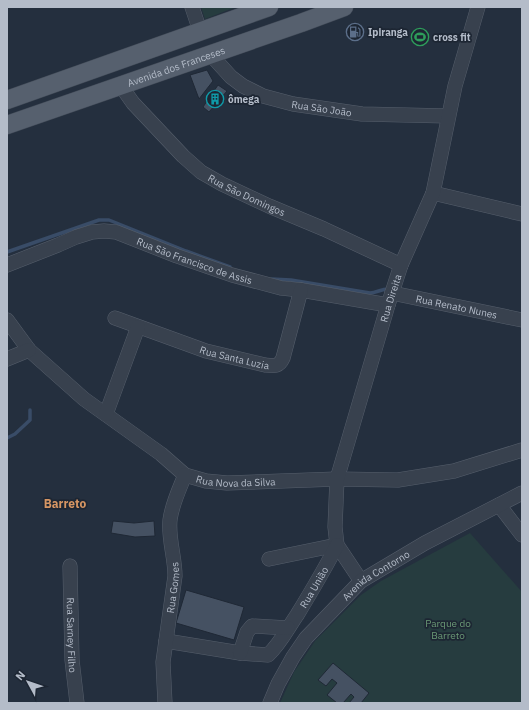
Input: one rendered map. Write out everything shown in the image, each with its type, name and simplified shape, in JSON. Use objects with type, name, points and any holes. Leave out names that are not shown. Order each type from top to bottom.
[{"type":"main road","points":[[7,100],[200,32],[247,11],[269,7]]},
{"type":"main road","name":"Avenida dos Franceses","points":[[7,125],[211,55],[344,7]]},
{"type":"street","points":[[192,7],[200,32]]},
{"type":"street","name":"Rua Direita","points":[[337,545],[335,527],[337,479],[401,265],[433,193],[455,86],[476,9]]},
{"type":"street","name":"Rua São João","points":[[211,55],[231,78],[243,86],[263,96],[286,102],[362,114],[448,116]]},
{"type":"street","name":"Rua São Domingos","points":[[121,86],[133,102],[183,156],[201,172],[222,184],[401,265]]},
{"type":"street","points":[[433,193],[522,214]]},
{"type":"street","name":"Rua São Francisco de Assis","points":[[7,266],[76,236],[104,231],[116,232],[232,275],[281,288],[392,293]]},
{"type":"street","name":"Rua Santa Luzia","points":[[116,318],[206,351],[275,366],[279,365],[283,358],[301,290]]},
{"type":"street","name":"Rua Renato Nunes","points":[[392,293],[522,320]]},
{"type":"street","name":"Rua Nova da Silva","points":[[7,320],[29,350],[84,399],[161,454],[185,475],[206,481],[227,483],[337,479],[398,480],[454,470],[522,450]]},
{"type":"street","points":[[106,414],[138,327]]},
{"type":"street","points":[[7,360],[29,350]]},
{"type":"street","name":"Rua Gomes","points":[[165,703],[163,662],[175,576],[175,562],[170,535],[170,521],[172,506],[185,475]]},
{"type":"street","name":"Avenida Contorno","points":[[270,703],[278,684],[306,638],[362,580],[425,543],[522,493]]},
{"type":"street","points":[[499,505],[522,535]]},
{"type":"street","points":[[269,559],[337,545],[362,580]]},
{"type":"street","name":"Rua União","points":[[166,641],[240,653],[268,655],[288,628],[323,574],[337,545]]},
{"type":"street","name":"Rua Sarney Filho","points":[[70,566],[72,660],[77,703]]},
{"type":"street","points":[[240,653],[247,632],[252,626],[288,628]]},
{"type":"green space","points":[[201,7],[236,7],[205,19]]},
{"type":"green space","name":"Parque do Barreto","points":[[470,533],[522,592],[522,703],[280,703],[294,672],[315,641],[361,595],[381,581]]},
{"type":"building","points":[[207,70],[213,81],[199,99],[190,75]]},
{"type":"building","name":"ômega","points":[[218,85],[227,91],[209,112],[203,107]]},
{"type":"building","points":[[113,521],[134,523],[154,521],[155,536],[135,537],[111,533]]},
{"type":"building","points":[[186,590],[244,607],[234,640],[176,623]]},
{"type":"building","points":[[333,663],[369,693],[361,703],[349,703],[354,697],[351,694],[343,703],[337,703],[327,695],[337,683],[332,679],[326,686],[318,680]]},
{"type":"waterway","points":[[7,252],[99,220],[109,220],[230,267]]},
{"type":"waterway","points":[[272,279],[291,280],[370,293],[390,289]]},
{"type":"waterway","points":[[7,438],[15,434],[30,420],[30,410]]},
{"type":"place","name":"Ipiranga","points":[[355,32]]},
{"type":"place","name":"cross fit","points":[[420,37]]},
{"type":"place","name":"ômega","points":[[215,99]]},
{"type":"district","name":"Barreto","points":[[65,504]]}]
